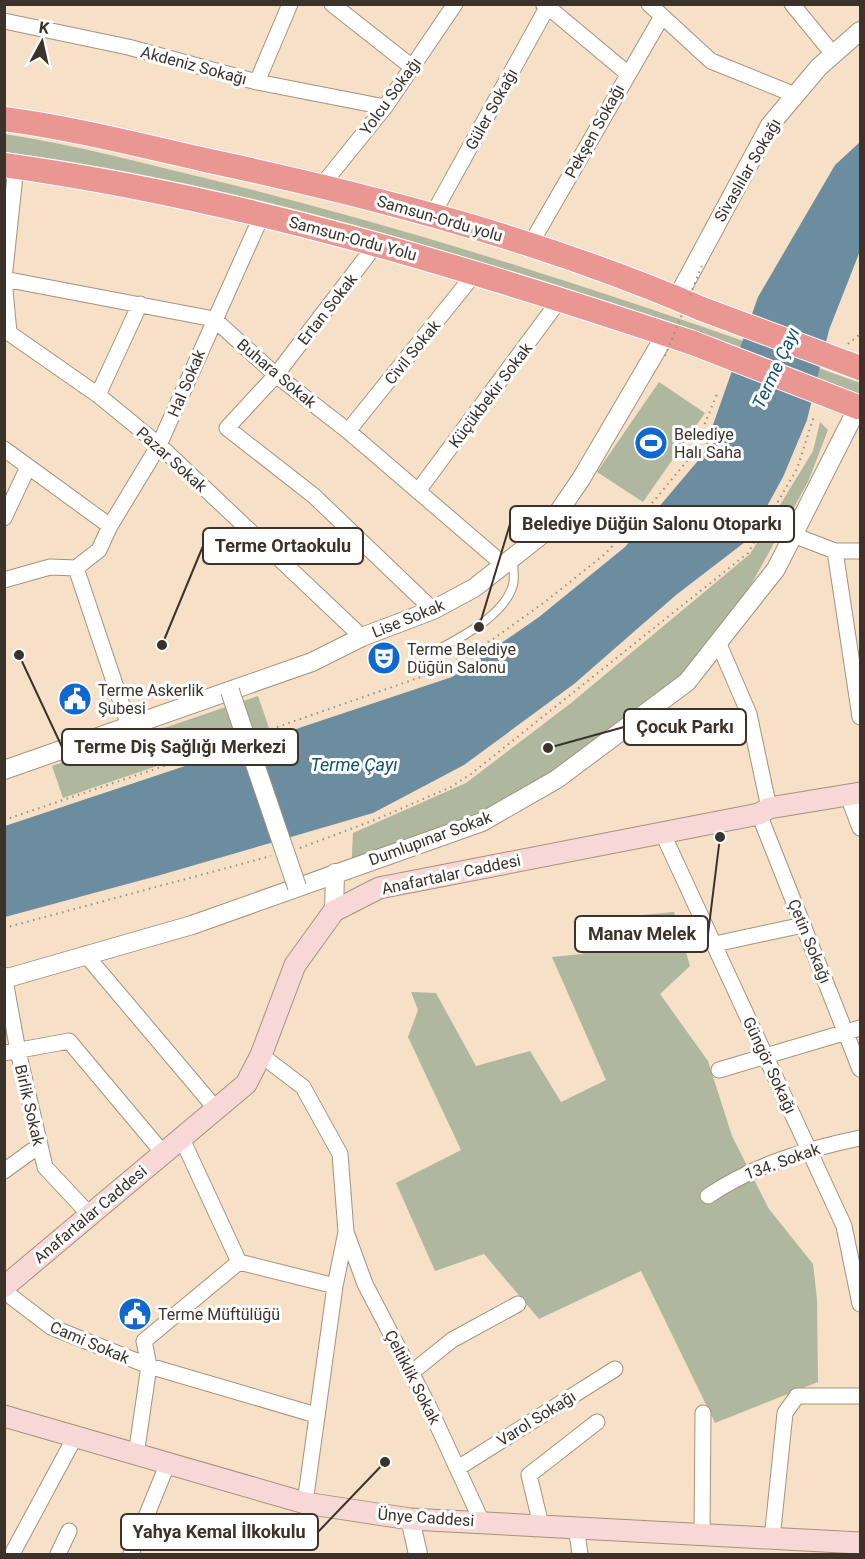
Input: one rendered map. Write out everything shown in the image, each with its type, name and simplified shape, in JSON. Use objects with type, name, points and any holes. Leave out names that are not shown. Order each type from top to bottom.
[{"type":"highway","name":"Samsun-Ordu yolu","points":[[4,119],[322,185],[433,214],[530,245],[677,298],[861,369]]},
{"type":"highway","name":"Samsun-Ordu Yolu","points":[[10,166],[69,174],[204,200],[377,243],[561,298],[693,343],[859,407]]},
{"type":"main road","name":"Anafartalar Caddesi","points":[[4,1289],[89,1214],[246,1084],[261,1055],[295,965],[334,911],[379,888],[854,794]]},
{"type":"main road","name":"Ünye Caddesi","points":[[4,1416],[167,1465],[305,1503],[410,1519],[702,1534],[772,1539],[804,1547],[861,1543]]},
{"type":"street","points":[[257,82],[290,4]]},
{"type":"street","points":[[332,4],[412,68]]},
{"type":"street","name":"Yolcu Sokağı","points":[[322,185],[385,106],[455,4]]},
{"type":"street","points":[[649,4],[661,18],[711,61],[795,95]]},
{"type":"street","points":[[792,4],[833,54]]},
{"type":"street","points":[[547,5],[627,73]]},
{"type":"street","name":"Güler Sokağı","points":[[433,214],[547,5]]},
{"type":"street","name":"Pekşen Sokağı","points":[[530,245],[627,73],[661,18]]},
{"type":"street","name":"Akdeniz Sokağı","points":[[4,21],[128,47],[257,82],[385,106]]},
{"type":"street","name":"Sivaslılar Sokağı","points":[[677,298],[770,124],[833,54],[861,31]]},
{"type":"street","name":"Pazar Sokak","points":[[10,166],[4,279],[7,334],[98,395],[159,445],[362,637]]},
{"type":"street","name":"Hal Sokak","points":[[76,568],[99,550],[110,526],[159,445],[262,215]]},
{"type":"street","name":"Ertan Sokak","points":[[377,243],[276,375],[227,428],[314,496],[433,610]]},
{"type":"street","name":"Civil Sokak","points":[[348,431],[476,272]]},
{"type":"street","points":[[4,279],[214,319]]},
{"type":"street","name":"Küçükbekir Sokak","points":[[418,491],[561,298]]},
{"type":"street","points":[[98,395],[140,304]]},
{"type":"street","name":"Buhara Sokak","points":[[214,319],[276,375],[509,562]]},
{"type":"street","name":"Lise Sokak","points":[[4,770],[312,662],[362,637],[433,610],[474,588],[544,532],[570,496],[666,334]]},
{"type":"street","name":"Dumlupınar Sokak","points":[[5,978],[192,925],[482,822],[557,779],[687,682],[776,569],[859,407]]},
{"type":"street","points":[[4,449],[110,526]]},
{"type":"street","points":[[4,518],[28,467]]},
{"type":"street","points":[[793,534],[835,551],[861,551]]},
{"type":"street","points":[[835,551],[861,717]]},
{"type":"street","points":[[4,580],[50,567],[76,568],[129,726]]},
{"type":"street","name":"Çetin Sokağı","points":[[718,642],[749,714],[764,811],[803,925],[854,1031],[861,1069]]},
{"type":"street","points":[[230,691],[297,887]]},
{"type":"street","points":[[854,794],[861,828]]},
{"type":"street","name":"Güngör Sokağı","points":[[662,831],[854,1246],[861,1304]]},
{"type":"street","points":[[334,911],[335,873]]},
{"type":"street","points":[[715,944],[803,925]]},
{"type":"street","points":[[85,954],[216,1109]]},
{"type":"street","name":"Birlik Sokak","points":[[5,978],[11,1052],[45,1167],[89,1214]]},
{"type":"street","points":[[719,1070],[854,1031]]},
{"type":"street","points":[[11,1052],[69,1041],[163,1153]]},
{"type":"street","points":[[261,1055],[303,1087],[340,1154],[346,1232],[335,1286],[305,1503]]},
{"type":"street","points":[[182,1138],[239,1262]]},
{"type":"street","name":"134. Sokak","points":[[708,1196],[731,1180],[809,1149],[861,1138]]},
{"type":"street","points":[[4,1171],[40,1145]]},
{"type":"street","name":"Çeltiklik Sokak","points":[[346,1232],[365,1284],[458,1468],[482,1522]]},
{"type":"street","points":[[239,1262],[335,1286]]},
{"type":"street","points":[[136,1455],[149,1366],[144,1341],[239,1262]]},
{"type":"street","name":"Cami Sokak","points":[[4,1289],[51,1327],[149,1366],[316,1415]]},
{"type":"street","points":[[411,1373],[452,1340],[518,1304]]},
{"type":"street","name":"Varol Sokağı","points":[[458,1468],[615,1368]]},
{"type":"street","points":[[772,1539],[785,1413],[797,1396],[861,1396]]},
{"type":"street","points":[[702,1534],[703,1413]]},
{"type":"street","points":[[540,1525],[529,1475],[597,1422]]},
{"type":"street","points":[[12,1554],[75,1437]]},
{"type":"street","points":[[131,1554],[167,1465]]},
{"type":"street","points":[[410,1519],[418,1554]]},
{"type":"street","points":[[576,1526],[580,1554]]},
{"type":"street","points":[[58,1554],[69,1531]]},
{"type":"lane","points":[[430,654],[479,627],[499,606],[513,586],[509,562]]},
{"type":"path","points":[[843,347],[861,334]]},
{"type":"path","points":[[258,734],[438,671],[493,639],[546,602],[605,554],[660,494],[692,455],[717,394]]},
{"type":"path","points":[[291,851],[377,819],[451,786],[471,774],[748,553],[797,469],[814,416]]},
{"type":"path","points":[[4,819],[236,742]]},
{"type":"path","points":[[4,928],[280,854]]},
{"type":"green space","points":[[4,134],[86,150],[221,182],[463,249],[623,300],[860,383],[860,394],[651,319],[439,249],[224,192],[115,169],[5,152]]},
{"type":"green space","name":"Belediye Halı Saha","points":[[659,382],[705,413],[643,502],[597,472]]},
{"type":"green space","points":[[820,422],[828,430],[808,482],[752,583],[695,664],[659,696],[527,791],[351,874],[353,833],[466,783],[571,703],[750,554],[813,451]]},
{"type":"green space","points":[[258,696],[269,728],[63,798],[52,766]]},
{"type":"green space","points":[[674,912],[690,966],[660,994],[708,1061],[732,1136],[769,1209],[813,1264],[817,1299],[818,1382],[715,1423],[641,1271],[539,1319],[484,1254],[435,1271],[396,1183],[461,1150],[408,1037],[418,1010],[411,992],[436,993],[476,1066],[530,1051],[561,1102],[606,1080],[552,957],[582,954],[642,915]]},
{"type":"water","name":"Terme Çayı","points":[[860,142],[860,251],[829,330],[807,420],[783,477],[749,539],[676,595],[574,684],[464,765],[373,813],[157,876],[5,917],[5,826],[452,677],[539,617],[625,547],[702,456],[758,297],[835,165]]},
{"type":"place","name":"Belediye Halı Saha","points":[[651,443]]},
{"type":"place","name":"Belediye Düğün Salonu Otoparkı","points":[[479,627]]},
{"type":"place","name":"Terme Ortaokulu","points":[[162,645]]},
{"type":"place","name":"Terme Diş Sağlığı Merkezi","points":[[19,655]]},
{"type":"place","name":"Terme Belediye Düğün Salonu","points":[[384,658]]},
{"type":"place","name":"Terme Askerlik Şubesi","points":[[75,699]]},
{"type":"place","name":"Çocuk Parkı","points":[[548,748]]},
{"type":"place","name":"Manav Melek","points":[[720,837]]},
{"type":"place","name":"Terme Müftülüğü","points":[[135,1314]]},
{"type":"place","name":"Yahya Kemal İlkokulu","points":[[385,1462]]}]
